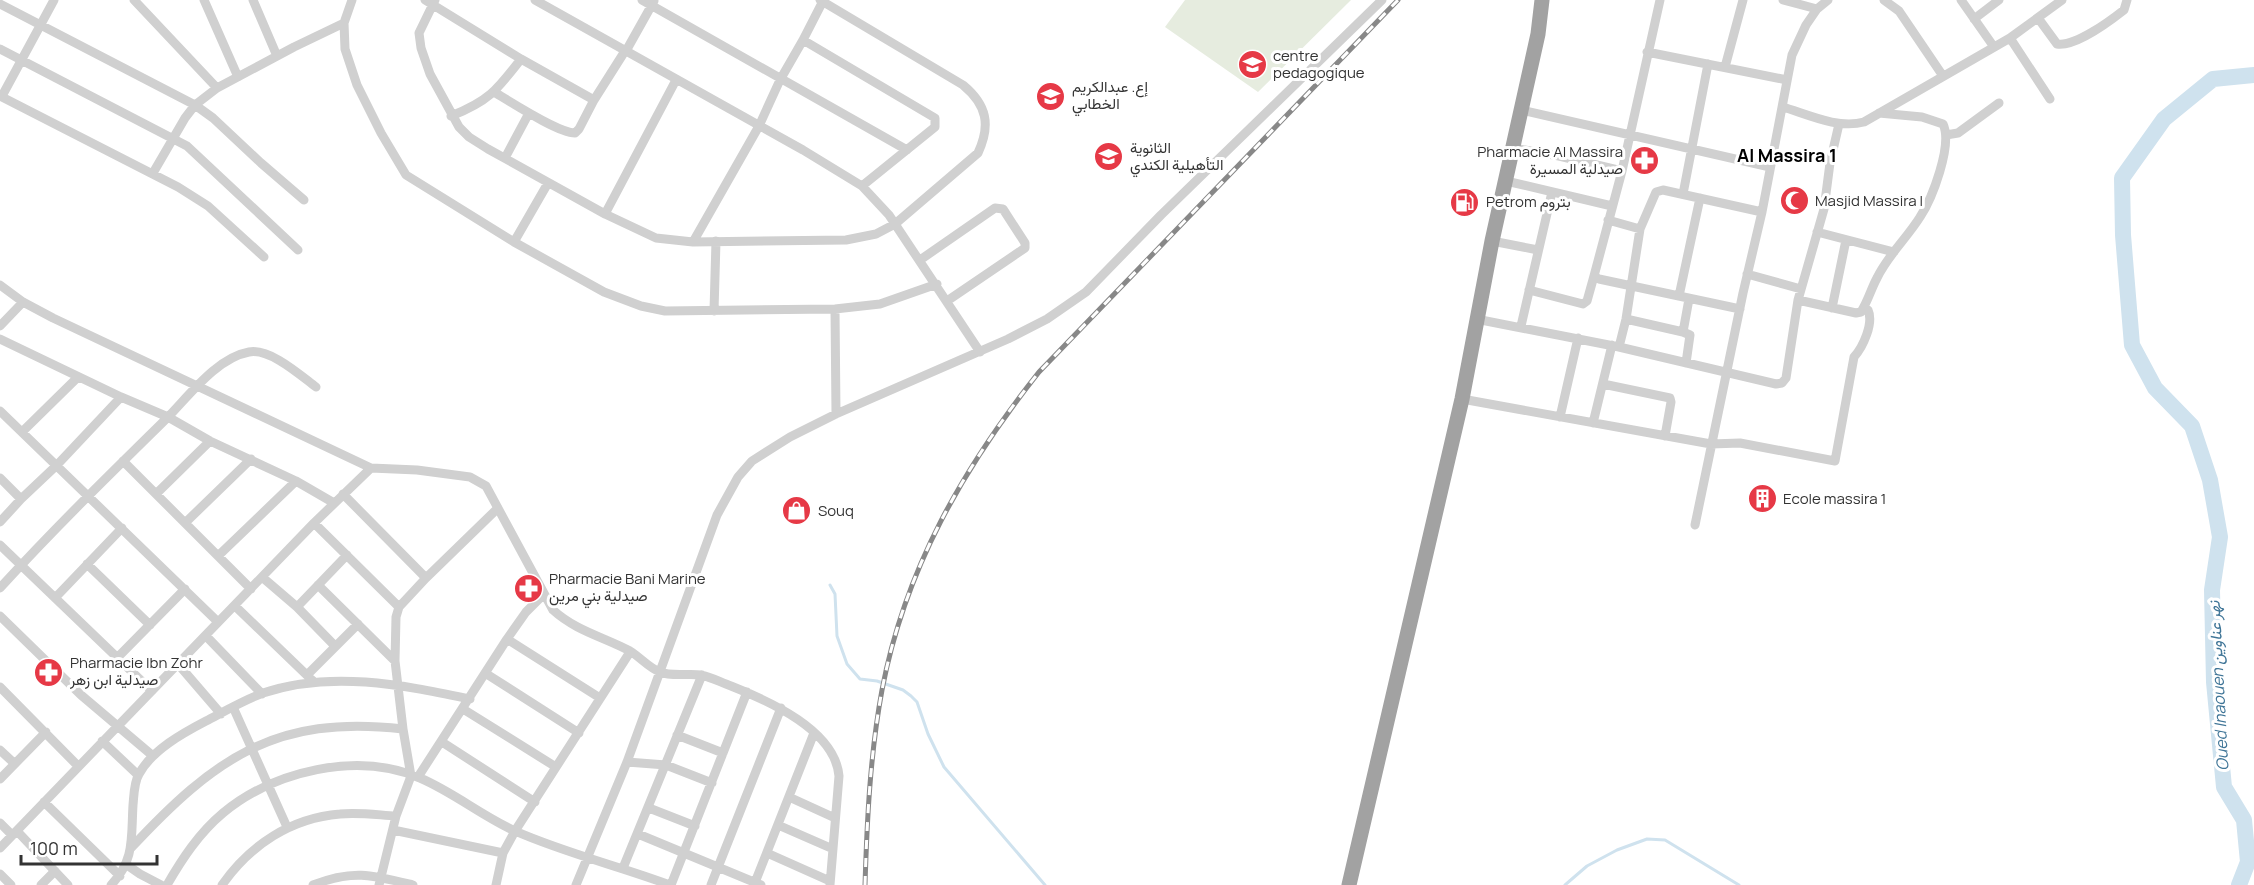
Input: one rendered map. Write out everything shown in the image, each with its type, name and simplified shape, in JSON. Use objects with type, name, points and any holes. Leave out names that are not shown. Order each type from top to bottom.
[{"type":"highway","points":[[1349,885],[1462,399],[1492,241],[1538,34],[1542,0]]},
{"type":"street","points":[[54,0],[1,96],[153,173],[207,206],[264,257]]},
{"type":"street","points":[[134,0],[217,88]]},
{"type":"street","points":[[204,0],[238,77]]},
{"type":"street","points":[[253,0],[277,56]]},
{"type":"street","points":[[352,0],[344,23],[345,50],[357,85],[381,133],[406,175],[514,242],[604,292],[641,306],[665,311],[835,309],[880,304],[937,284]]},
{"type":"street","points":[[535,0],[803,150],[862,186],[881,205],[895,224],[980,352]]},
{"type":"street","points":[[642,0],[653,3],[780,80],[907,150]]},
{"type":"street","points":[[576,885],[661,673],[692,580],[717,515],[738,477],[752,461],[770,448],[836,414],[980,352],[1047,319],[1086,292],[1161,215],[1382,0]]},
{"type":"street","points":[[1529,290],[1583,304],[1587,301],[1622,171],[1660,0]]},
{"type":"street","points":[[1725,67],[1743,0]]},
{"type":"street","points":[[1783,0],[1818,9]]},
{"type":"street","points":[[1695,525],[1762,212],[1787,80],[1796,45],[1806,25],[1828,0]]},
{"type":"street","points":[[1961,0],[1994,47]]},
{"type":"street","points":[[1974,19],[1999,0]]},
{"type":"street","points":[[1783,107],[1839,123],[1864,122],[2010,38],[2062,0]]},
{"type":"street","points":[[2038,18],[2057,44],[2066,44],[2106,24],[2124,10],[2127,0]]},
{"type":"street","points":[[594,100],[521,59],[431,1],[419,33],[421,48],[430,74],[452,116],[469,137],[605,214],[656,238],[693,242],[846,240],[870,236],[895,224],[978,153],[984,140],[985,115],[975,95],[963,85],[822,1],[780,80],[759,126],[693,242]]},
{"type":"street","points":[[1886,1],[1899,11],[1943,76]]},
{"type":"street","points":[[494,92],[529,113],[575,133],[653,3]]},
{"type":"street","points":[[0,4],[195,105],[213,118],[304,200]]},
{"type":"street","points":[[153,173],[172,138],[195,105],[217,88],[344,23]]},
{"type":"street","points":[[2010,38],[2050,99]]},
{"type":"street","points":[[803,40],[935,118],[935,127],[862,186]]},
{"type":"street","points":[[0,49],[194,151],[298,250]]},
{"type":"street","points":[[1647,52],[1787,80]]},
{"type":"street","points":[[452,116],[474,107],[494,92],[521,59]]},
{"type":"street","points":[[1683,194],[1708,64]]},
{"type":"street","points":[[605,214],[676,80]]},
{"type":"street","points":[[1946,135],[1958,133],[1999,103]]},
{"type":"street","points":[[1521,110],[1770,167]]},
{"type":"street","points":[[505,159],[529,113]]},
{"type":"street","points":[[1798,300],[1856,314],[1864,308],[1877,278],[1920,218],[1933,189],[1944,150],[1945,127],[1940,122],[1922,117],[1879,113]]},
{"type":"street","points":[[1476,319],[1616,346],[1776,384],[1784,381],[1798,300],[1824,209],[1830,162],[1839,123]]},
{"type":"street","points":[[1513,148],[1622,171]]},
{"type":"street","points":[[1506,181],[1612,206]]},
{"type":"street","points":[[514,242],[548,183]]},
{"type":"street","points":[[1593,423],[1603,384],[1626,319],[1640,229],[1656,192],[1663,190],[1762,212]]},
{"type":"street","points":[[1521,326],[1552,192]]},
{"type":"street","points":[[1679,296],[1700,198]]},
{"type":"street","points":[[920,260],[995,208],[1003,208],[1025,243],[1025,248],[947,301]]},
{"type":"street","points":[[1608,220],[1640,229]]},
{"type":"street","points":[[1817,232],[1894,252]]},
{"type":"street","points":[[1832,308],[1846,240]]},
{"type":"street","points":[[714,310],[716,241]]},
{"type":"street","points":[[1492,241],[1538,250]]},
{"type":"street","points":[[1747,274],[1801,289]]},
{"type":"street","points":[[1594,276],[1599,279],[1740,309]]},
{"type":"street","points":[[0,285],[23,302],[371,468],[417,470],[470,477],[486,486],[553,610],[564,620],[582,631],[630,652],[661,673],[702,675],[781,708],[814,733],[832,753],[838,765],[830,883],[767,854]]},
{"type":"street","points":[[1683,332],[1689,298]]},
{"type":"street","points":[[0,326],[23,302]]},
{"type":"street","points":[[1462,399],[1711,444],[1740,443],[1835,461],[1854,357],[1860,350],[1870,317],[1868,310],[1864,308]]},
{"type":"street","points":[[835,309],[836,414]]},
{"type":"street","points":[[1626,319],[1683,332],[1691,337],[1686,363]]},
{"type":"street","points":[[1560,417],[1578,338]]},
{"type":"street","points":[[0,339],[168,417],[210,441],[296,481],[334,503]]},
{"type":"street","points":[[0,588],[196,386],[232,357],[250,351],[265,353],[284,363],[316,387]]},
{"type":"street","points":[[22,432],[78,377]]},
{"type":"street","points":[[1603,384],[1670,398],[1665,436]]},
{"type":"street","points":[[0,522],[121,397]]},
{"type":"street","points":[[0,411],[218,622]]},
{"type":"street","points":[[156,495],[210,441]]},
{"type":"street","points":[[185,523],[251,459]]},
{"type":"street","points":[[123,461],[251,589]]},
{"type":"street","points":[[0,848],[342,494],[371,468]]},
{"type":"street","points":[[0,478],[21,499]]},
{"type":"street","points":[[218,556],[296,481]]},
{"type":"street","points":[[342,494],[426,578]]},
{"type":"street","points":[[414,776],[403,729],[395,661],[396,617],[399,607],[498,508]]},
{"type":"street","points":[[314,523],[399,607]]},
{"type":"street","points":[[55,597],[122,528]]},
{"type":"street","points":[[0,545],[152,691]]},
{"type":"street","points":[[297,608],[347,555]]},
{"type":"street","points":[[87,564],[150,625]]},
{"type":"street","points":[[262,577],[335,646]]},
{"type":"street","points":[[318,585],[395,661]]},
{"type":"street","points":[[118,657],[185,589]]},
{"type":"street","points":[[380,881],[396,816],[414,776],[442,742],[526,612],[544,594]]},
{"type":"street","points":[[235,606],[310,678]]},
{"type":"street","points":[[0,615],[81,695],[153,756]]},
{"type":"street","points":[[310,678],[335,646],[358,624]]},
{"type":"street","points":[[206,636],[262,694]]},
{"type":"street","points":[[507,639],[600,698]]},
{"type":"street","points":[[496,885],[503,853],[515,831],[630,652]]},
{"type":"street","points":[[178,664],[221,714]]},
{"type":"street","points":[[485,674],[579,733]]},
{"type":"street","points":[[623,868],[702,675]]},
{"type":"street","points":[[111,885],[127,865],[131,848],[134,794],[138,775],[153,756],[193,728],[233,707],[262,694],[310,678],[398,684],[470,699]]},
{"type":"street","points":[[0,687],[78,766]]},
{"type":"street","points":[[167,885],[181,860],[222,814],[268,785],[315,770],[343,766],[392,770],[414,776],[515,831],[671,885],[747,692]]},
{"type":"street","points":[[233,707],[287,827]]},
{"type":"street","points":[[711,885],[781,708]]},
{"type":"street","points":[[463,709],[556,767]]},
{"type":"street","points":[[131,848],[199,781],[227,761],[251,748],[309,730],[350,725],[403,729]]},
{"type":"street","points":[[0,779],[46,732]]},
{"type":"street","points":[[638,834],[757,884],[814,733]]},
{"type":"street","points":[[677,735],[723,753]]},
{"type":"street","points":[[102,741],[138,775]]},
{"type":"street","points":[[442,742],[534,802]]},
{"type":"street","points":[[0,750],[15,764]]},
{"type":"street","points":[[627,762],[666,765],[712,783]]},
{"type":"street","points":[[789,797],[835,818]]},
{"type":"street","points":[[44,802],[120,876]]},
{"type":"street","points":[[648,808],[694,826]]},
{"type":"street","points":[[222,885],[232,870],[254,849],[287,827],[314,818],[342,813],[396,816]]},
{"type":"street","points":[[0,823],[56,871],[68,885]]},
{"type":"street","points":[[778,825],[833,849]]},
{"type":"street","points":[[393,830],[503,853]]},
{"type":"street","points":[[127,865],[161,885]]},
{"type":"street","points":[[41,885],[56,871]]},
{"type":"street","points":[[0,874],[11,885]]},
{"type":"street","points":[[313,885],[332,877],[357,874],[380,881],[413,885]]},
{"type":"street","points":[[637,885],[641,874]]},
{"type":"shaded area","name":"centre pedagogique","points":[[1185,0],[1351,0],[1258,92],[1165,27]]},
{"type":"waterway","name":"Oued Inaouen نهر عناوين","points":[[2239,885],[2248,862],[2244,820],[2224,787],[2214,682],[2212,590],[2220,537],[2210,480],[2192,426],[2155,388],[2132,345],[2123,235],[2122,178],[2164,119],[2213,79],[2254,75]]},
{"type":"waterway","points":[[830,585],[835,594],[837,636],[847,664],[860,679],[877,681],[903,690],[917,702],[928,734],[944,767],[1045,885]]},
{"type":"waterway","points":[[1565,885],[1587,866],[1617,850],[1647,839],[1665,840],[1739,885]]},
{"type":"railway","points":[[865,885],[872,763],[882,690],[892,646],[922,562],[962,483],[1011,408],[1039,372],[1398,0]]},
{"type":"place","name":"centre pedagogique","points":[[1252,65]]},
{"type":"place","name":"إع. عبدالكريم الخطابي","points":[[1051,96]]},
{"type":"place","name":"الثانوية التأهيلية الكندي","points":[[1109,157]]},
{"type":"place","name":"Pharmacie Al Massira صيدلية المسيرة","points":[[1644,161]]},
{"type":"place","name":"Masjid Massira I","points":[[1794,201]]},
{"type":"place","name":"Petrom بتروم","points":[[1465,202]]},
{"type":"place","name":"Ecole massira 1","points":[[1762,499]]},
{"type":"place","name":"Souq","points":[[797,511]]},
{"type":"place","name":"Pharmacie Bani Marine صيدلية بني مرين","points":[[528,588]]},
{"type":"place","name":"Pharmacie Ibn Zohr صيدلية ابن زهر","points":[[49,672]]},
{"type":"district","name":"Al Massira 1","points":[[1787,156]]}]
